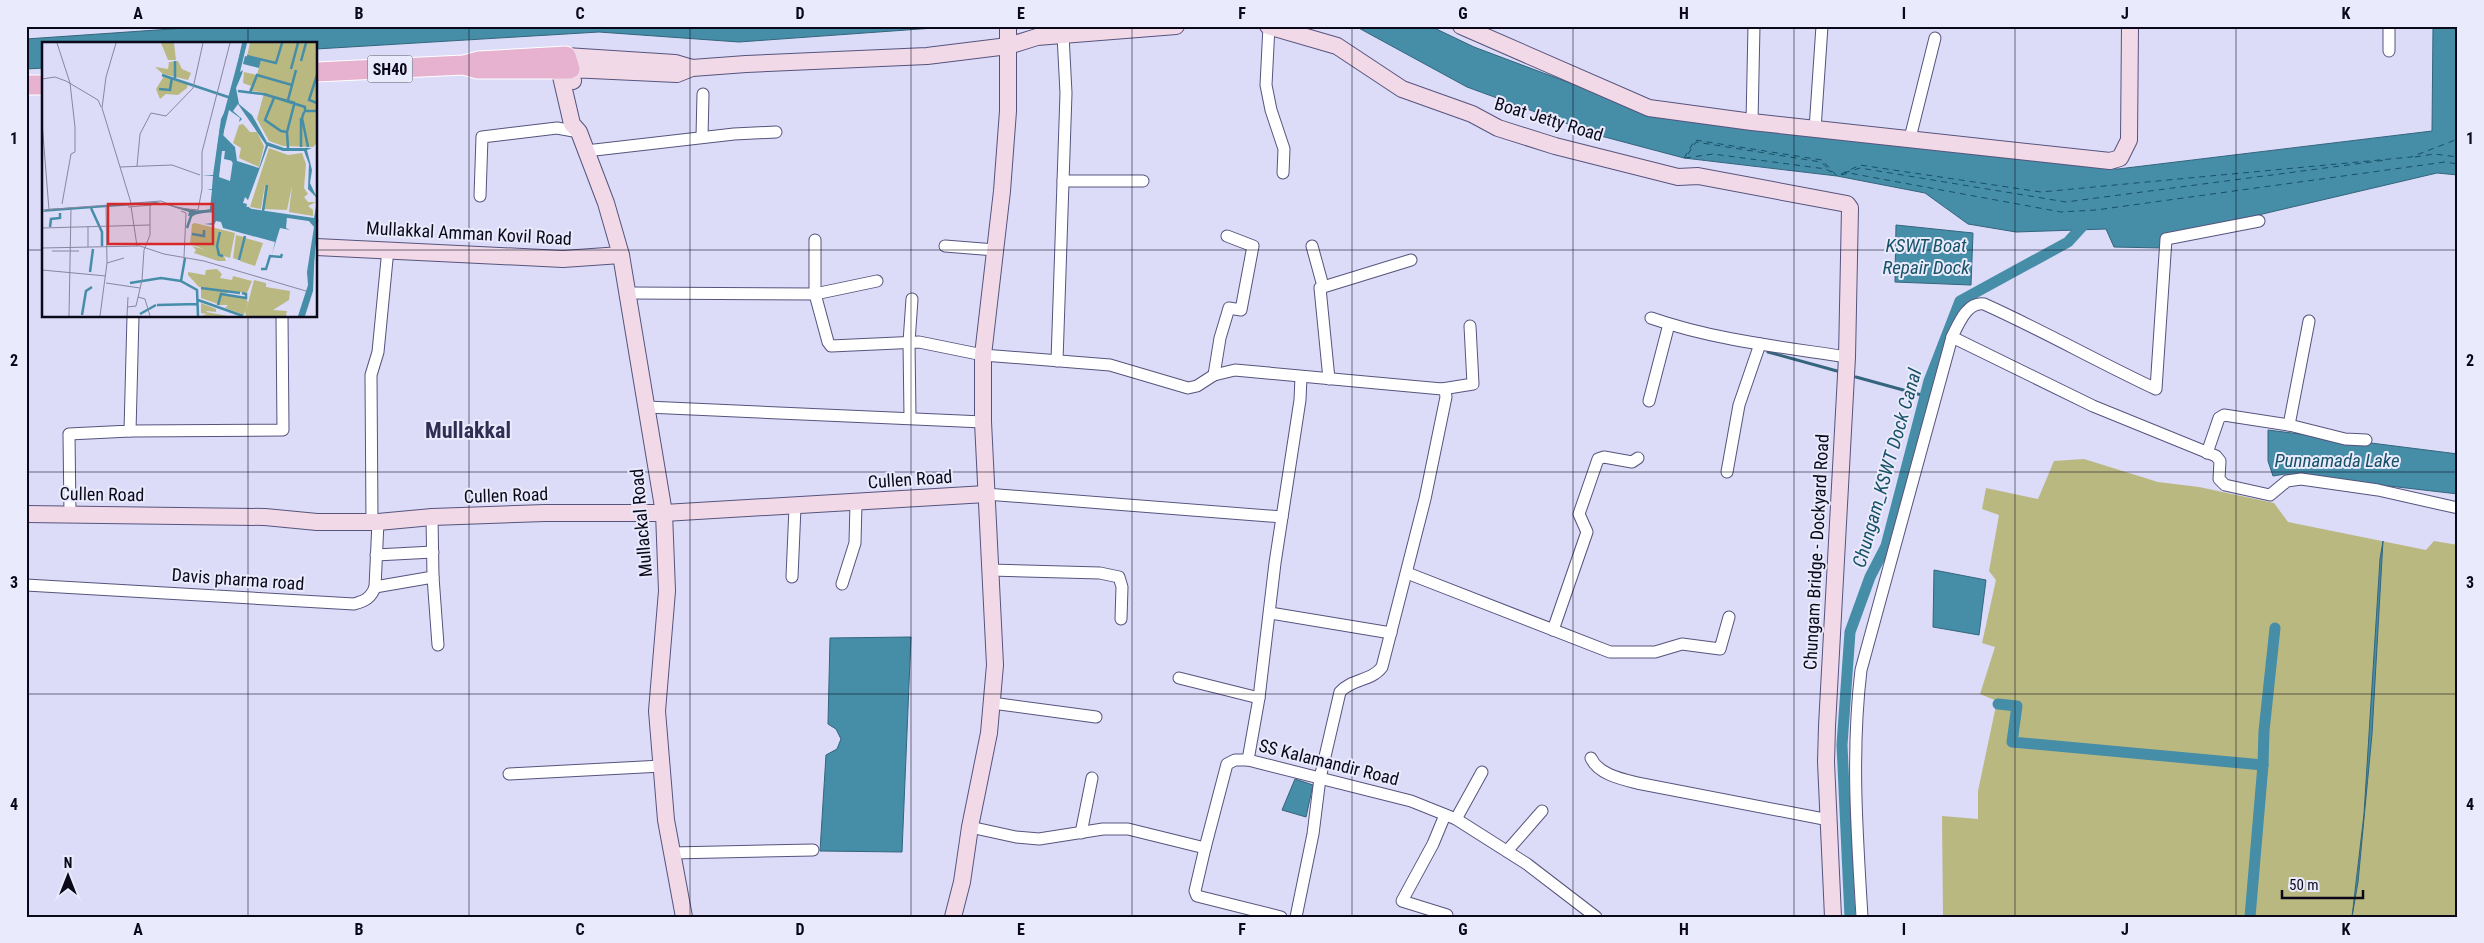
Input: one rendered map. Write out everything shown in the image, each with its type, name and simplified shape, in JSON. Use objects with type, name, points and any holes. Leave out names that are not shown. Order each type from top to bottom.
[{"type":"main road","points":[[953,917],[962,882],[970,826],[989,733],[992,702],[994,665],[983,422],[983,354],[996,250],[1008,111],[1008,26]]},
{"type":"main road","points":[[563,62],[675,62],[692,68],[927,56],[1008,46],[1037,37],[1176,26]]},
{"type":"main road","name":"Boat Jetty Road","points":[[1268,26],[1337,46],[1402,89],[1472,114],[1498,128],[1555,146],[1678,177],[1698,176],[1833,202]]},
{"type":"main road","points":[[1461,26],[1650,108],[1752,122],[2115,161],[2125,152],[2130,140],[2130,26]]},
{"type":"main road","name":"SH40","points":[[318,72],[464,65],[479,61],[563,62]]},
{"type":"main road","name":"Mullackal Road","points":[[563,62],[581,123],[579,132],[606,203],[621,255],[629,293],[664,514],[667,591],[657,712],[672,853],[684,917]]},
{"type":"main road","points":[[26,85],[42,85]]},
{"type":"main road","name":"Chungam Bridge - Dockyard Road","points":[[1833,202],[1847,204],[1852,214],[1848,357],[1827,717],[1826,762],[1834,917]]},
{"type":"main road","name":"Mullakkal Amman Kovil Road","points":[[318,247],[563,259],[621,255]]},
{"type":"main road","name":"Cullen Road","points":[[26,514],[70,513],[265,517],[316,522],[375,522],[432,517],[545,513],[664,514],[986,494]]},
{"type":"street","points":[[1268,26],[1266,85],[1271,110],[1284,149],[1283,173]]},
{"type":"street","points":[[1752,122],[1754,26]]},
{"type":"street","points":[[1815,128],[1822,26]]},
{"type":"street","points":[[2389,51],[2390,26]]},
{"type":"street","points":[[1057,361],[1066,93],[1063,35]]},
{"type":"street","points":[[1910,138],[1935,38]]},
{"type":"street","points":[[702,138],[703,94]]},
{"type":"street","points":[[480,196],[482,137],[557,128],[579,132]]},
{"type":"street","points":[[586,150],[776,132]]},
{"type":"street","points":[[1063,181],[1143,181]]},
{"type":"street","points":[[1862,917],[1854,763],[1855,721],[1861,670],[1952,337],[1969,309],[1981,303],[2031,325],[2085,356],[2156,388],[2166,240],[2259,221]]},
{"type":"street","points":[[1214,375],[1220,338],[1228,308],[1241,310],[1253,246],[1227,236]]},
{"type":"street","points":[[815,240],[815,294],[828,342],[831,346],[919,342],[983,354],[1110,365],[1188,388],[1197,386],[1214,375],[1235,370],[1442,389],[1473,384],[1470,326]]},
{"type":"street","points":[[946,246],[996,250]]},
{"type":"street","points":[[1312,246],[1323,286]]},
{"type":"street","points":[[388,249],[378,352],[371,375],[376,555],[375,587],[433,577]]},
{"type":"street","points":[[1329,379],[1319,292],[1323,286],[1411,260]]},
{"type":"street","points":[[629,293],[815,294],[877,281]]},
{"type":"street","points":[[910,417],[909,342],[912,300]]},
{"type":"street","points":[[130,431],[134,371],[133,318]]},
{"type":"street","points":[[70,513],[69,434],[130,431],[283,430],[282,318]]},
{"type":"street","points":[[1651,318],[1669,324],[1760,344],[1848,357]]},
{"type":"street","points":[[2289,425],[2309,321]]},
{"type":"street","points":[[1650,401],[1669,324]]},
{"type":"street","points":[[1952,337],[2093,406],[2219,458],[2219,479],[2222,483],[2262,495],[2270,495],[2287,481],[2301,479],[2378,490],[2458,508]]},
{"type":"street","points":[[1727,472],[1740,405],[1760,344]]},
{"type":"street","points":[[1248,760],[1259,698],[1282,517],[1300,400],[1301,376]]},
{"type":"street","points":[[1296,917],[1313,834],[1320,778],[1340,692],[1345,687],[1378,672],[1391,633],[1425,499],[1446,397],[1442,389]]},
{"type":"street","points":[[647,407],[910,417],[983,422]]},
{"type":"street","points":[[2207,453],[2221,416],[2289,425],[2317,434],[2366,440]]},
{"type":"street","points":[[1553,630],[1587,532],[1579,514],[1598,459],[1604,457],[1632,462],[1638,458]]},
{"type":"street","points":[[986,494],[1282,517]]},
{"type":"street","points":[[842,584],[855,543],[856,503]]},
{"type":"street","points":[[792,576],[795,507]]},
{"type":"street","points":[[432,517],[433,577],[438,645]]},
{"type":"street","points":[[376,555],[433,552]]},
{"type":"street","points":[[990,570],[1100,573],[1119,577],[1122,587],[1121,619]]},
{"type":"street","points":[[1407,573],[1610,652],[1655,652],[1682,644],[1720,650],[1729,617]]},
{"type":"street","name":"Davis pharma road","points":[[26,585],[354,604],[364,602],[372,595],[375,587]]},
{"type":"street","points":[[1270,614],[1391,633]]},
{"type":"street","points":[[1179,678],[1259,698]]},
{"type":"street","points":[[992,702],[1096,716]]},
{"type":"street","points":[[1591,758],[1594,766],[1629,781],[1829,820]]},
{"type":"street","name":"SS Kalamandir Road","points":[[1205,848],[1226,764],[1235,760],[1248,760],[1411,801],[1445,814],[1507,851],[1584,912],[1596,917]]},
{"type":"street","points":[[509,774],[662,766]]},
{"type":"street","points":[[1456,819],[1482,772]]},
{"type":"street","points":[[1081,833],[1092,778]]},
{"type":"street","points":[[1507,851],[1542,811]]},
{"type":"street","points":[[1445,814],[1433,844],[1402,901],[1447,915]]},
{"type":"street","points":[[970,826],[1016,837],[1039,840],[1081,833],[1128,829],[1205,848],[1195,894],[1281,917]]},
{"type":"street","points":[[672,853],[813,850]]},
{"type":"shaded area","points":[[2084,459],[2158,482],[2199,487],[2274,503],[2288,522],[2426,550],[2434,541],[2458,545],[2458,917],[1943,917],[1942,816],[1978,819],[1978,791],[1997,701],[1980,694],[1995,647],[1982,643],[1996,580],[1989,571],[1999,515],[1982,509],[1986,488],[2038,499],[2054,461]]},
{"type":"water","points":[[215,26],[962,26],[739,42],[599,32],[318,49],[318,42],[42,42],[42,68],[26,69],[26,39]]},
{"type":"water","points":[[1355,26],[1430,26],[1474,47],[1650,113],[1971,154],[2118,169],[2432,131],[2433,26],[2458,26],[2458,175],[2437,173],[2186,232],[2162,248],[2114,247],[2106,229],[2016,232],[1968,224],[1925,193],[1837,176],[1684,158],[1601,136],[1467,87]]},
{"type":"water","name":"KSWT Boat Repair Dock","points":[[1896,225],[1973,233],[1971,285],[1895,282]]},
{"type":"water","name":"Punnamada Lake","points":[[2268,430],[2458,454],[2458,494],[2285,474],[2273,476],[2268,461]]},
{"type":"water","points":[[2383,541],[2372,734],[2358,882],[2352,917],[2364,814],[2380,559]]},
{"type":"water","points":[[1934,570],[1986,580],[1979,635],[1933,627]]},
{"type":"water","points":[[911,637],[902,852],[820,851],[826,755],[837,749],[841,739],[836,729],[828,724],[830,638]]},
{"type":"water","points":[[1295,779],[1313,785],[1306,817],[1282,810]]},
{"type":"waterway","name":"Chungam_KSWT Dock Canal","points":[[1850,917],[1842,745],[1850,632],[1870,577],[1886,546],[1929,381],[1960,301],[2068,242],[2089,219]]},
{"type":"waterway","points":[[1768,352],[1837,371]]},
{"type":"waterway","points":[[1856,377],[1925,396]]},
{"type":"waterway","points":[[1998,704],[2017,706],[2012,742],[2263,765],[2264,731],[2275,628]]},
{"type":"waterway","points":[[2250,917],[2263,765]]},
{"type":"ferry route","points":[[1684,158],[1695,140],[1822,160],[1837,176],[1860,165],[2041,192],[2411,157],[2458,139]]},
{"type":"ferry route","points":[[1688,154],[1696,142],[1821,162],[1832,172]]},
{"type":"ferry route","points":[[1685,158],[1713,154],[1826,169],[1831,172]]},
{"type":"ferry route","points":[[2415,157],[2434,154],[2458,157]]},
{"type":"ferry route","points":[[1844,173],[1860,168],[2066,202],[2386,160]]},
{"type":"ferry route","points":[[1841,175],[1849,173],[2061,212],[2096,210],[2445,162],[2458,164]]},
{"type":"district","name":"Mullakkal","points":[[468,430]]}]
